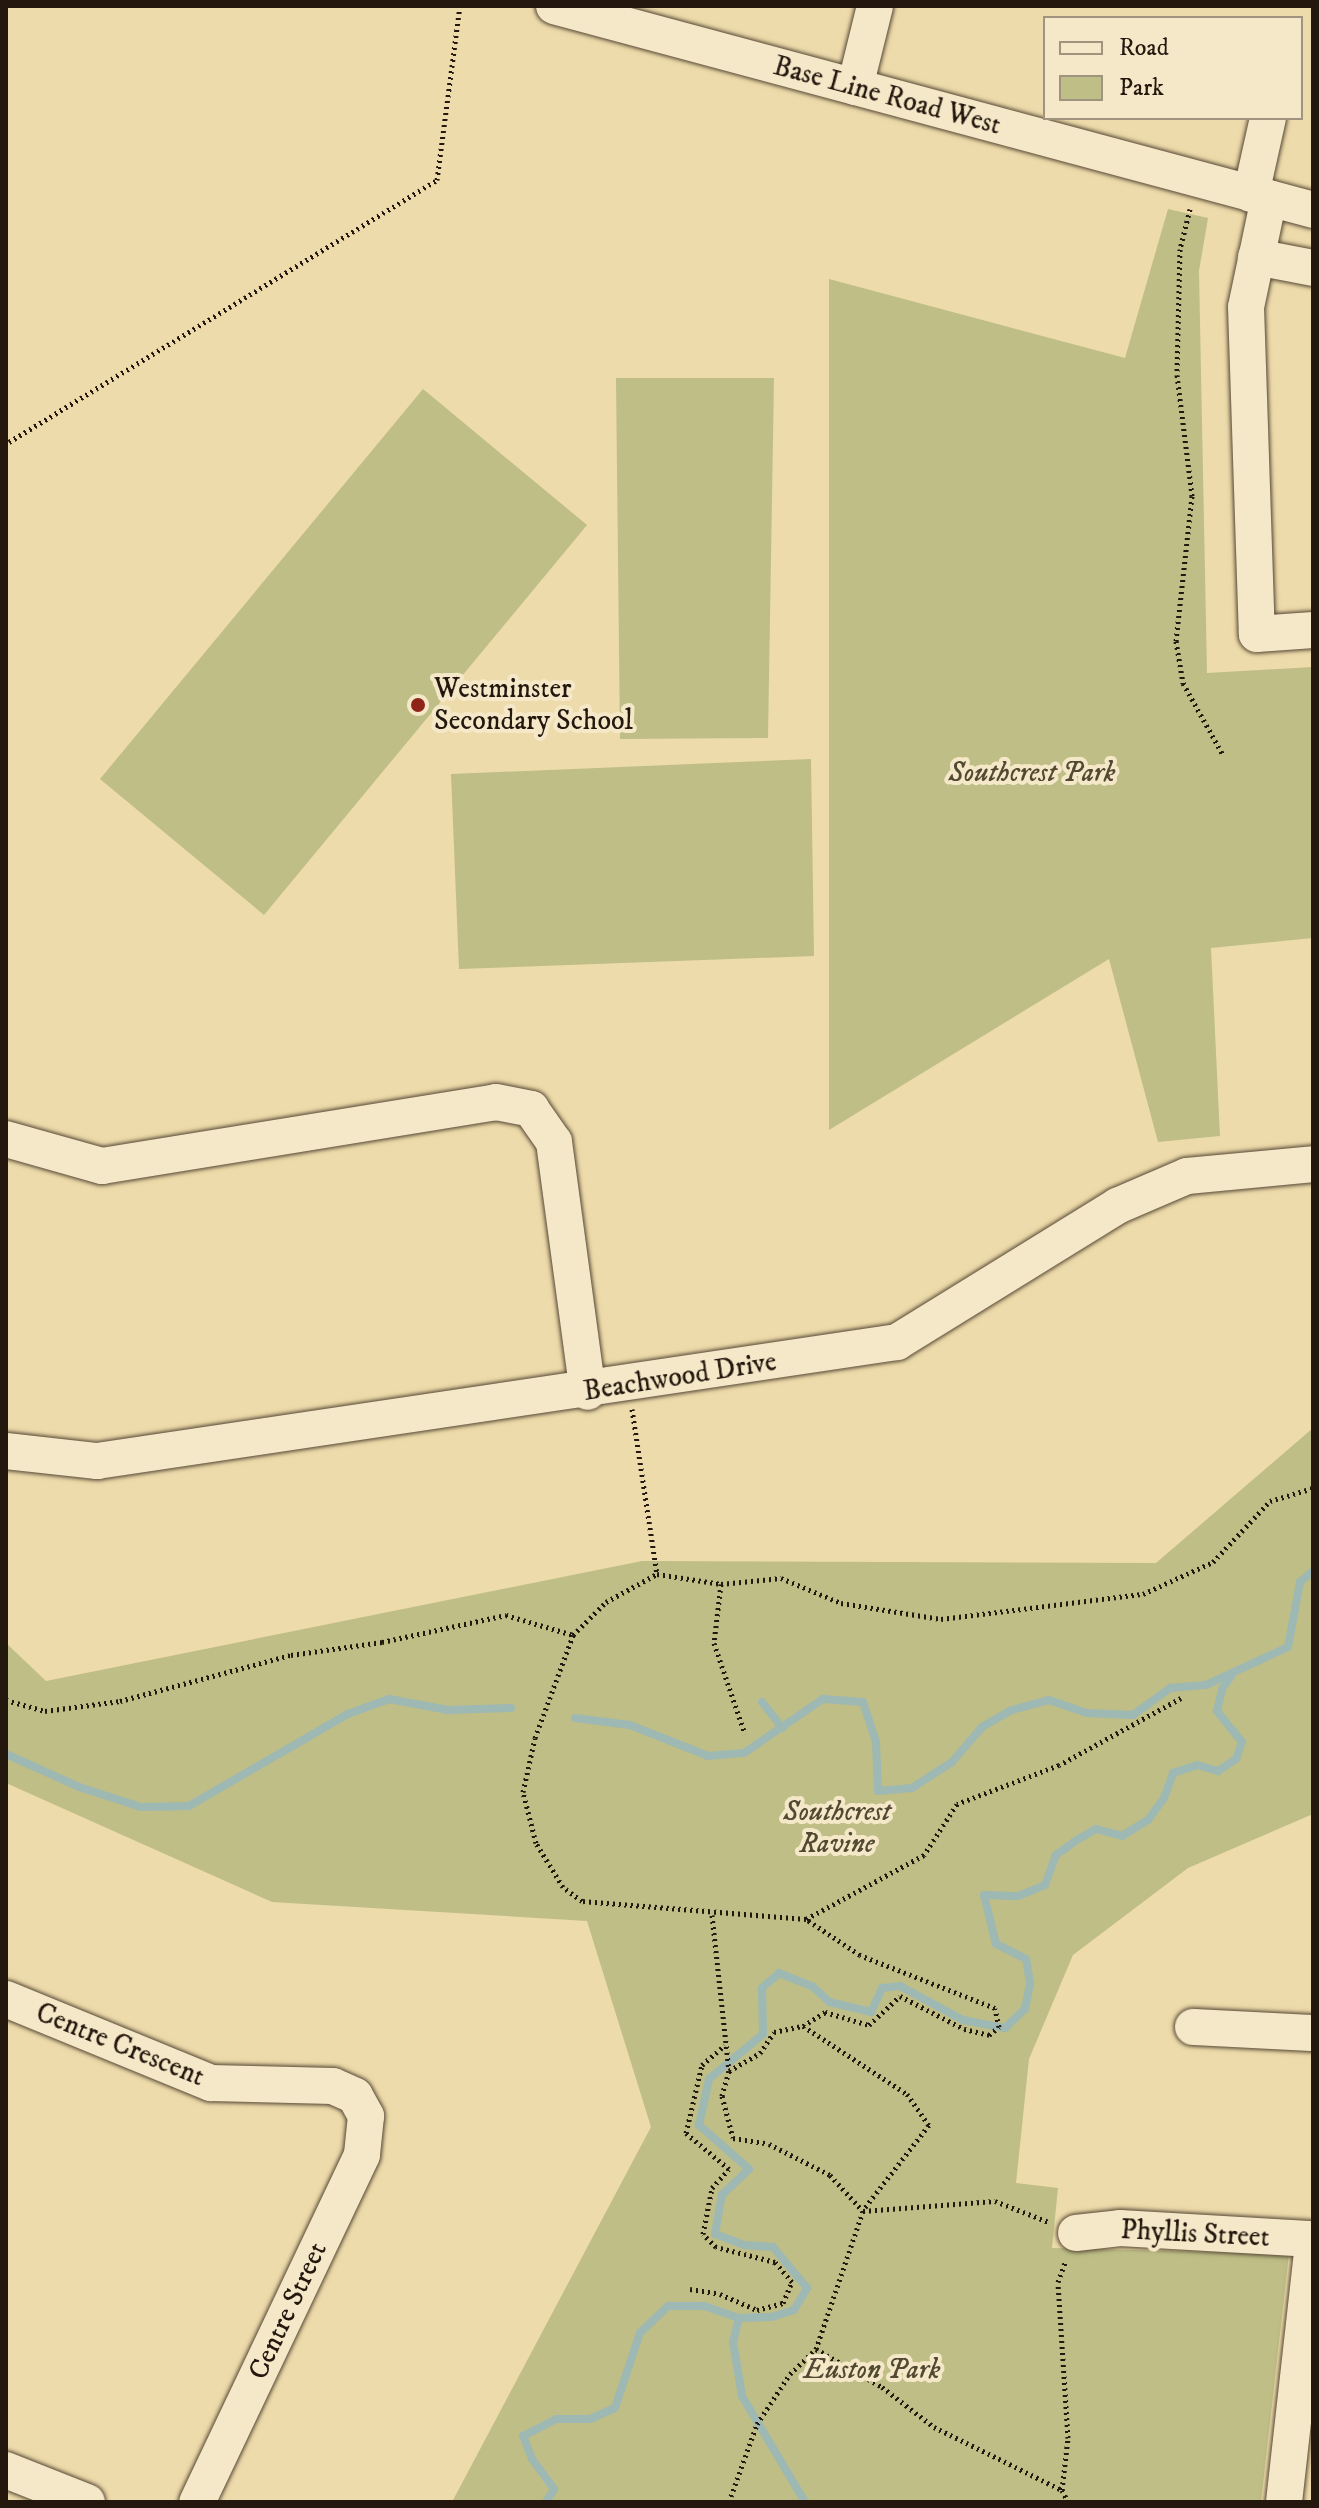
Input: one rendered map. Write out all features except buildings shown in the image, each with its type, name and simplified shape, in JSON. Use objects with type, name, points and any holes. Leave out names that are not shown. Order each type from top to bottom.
[{"type":"street","name":"Base Line Road West","points":[[554,6],[617,14],[855,87],[1313,210]]},
{"type":"street","points":[[855,87],[875,6]]},
{"type":"street","points":[[1268,120],[1256,257],[1246,307],[1257,634],[1313,630]]},
{"type":"street","points":[[1256,257],[1313,268]]},
{"type":"street","points":[[6,1139],[102,1166],[496,1102],[531,1109],[554,1142],[588,1392]]},
{"type":"street","name":"Beachwood Drive","points":[[6,1451],[97,1461],[588,1392],[897,1342],[1117,1206],[1187,1176],[1313,1164]]},
{"type":"street","name":"Centre Crescent","points":[[6,1999],[211,2083],[333,2086],[355,2096],[366,2116]]},
{"type":"street","points":[[1193,2027],[1313,2033]]},
{"type":"street","name":"Centre Street","points":[[197,2502],[362,2155],[366,2116]]},
{"type":"street","name":"Phyllis Street","points":[[1076,2233],[1120,2228],[1313,2242]]},
{"type":"street","points":[[1284,2502],[1313,2242]]},
{"type":"street","points":[[6,2470],[87,2502]]},
{"type":"path","points":[[9,442],[437,180],[460,6]]},
{"type":"path","points":[[1190,209],[1180,249],[1177,375],[1192,496],[1176,641],[1183,683],[1223,755]]},
{"type":"path","points":[[631,1402],[657,1574]]},
{"type":"path","points":[[1181,1698],[1059,1765],[957,1804],[924,1855],[806,1919],[712,1915],[677,1906],[582,1901],[563,1887],[536,1843],[523,1792],[535,1738],[573,1635],[606,1602],[657,1574],[721,1584],[781,1578],[841,1603],[941,1619],[1143,1594],[1213,1562],[1270,1501],[1313,1488]]},
{"type":"path","points":[[721,1584],[714,1643],[745,1734]]},
{"type":"path","points":[[6,1700],[45,1711],[120,1701],[291,1655],[382,1642],[506,1615],[573,1635]]},
{"type":"path","points":[[712,1915],[729,2071],[722,2096],[733,2138],[769,2144],[830,2175],[863,2211]]},
{"type":"path","points":[[729,2071],[760,2053],[774,2032],[803,2026],[825,2012],[869,2025],[900,1996],[964,2029],[989,2035],[999,2027],[995,2008],[860,1955],[806,1919]]},
{"type":"path","points":[[729,2502],[757,2424],[790,2374],[816,2349],[863,2211],[929,2125],[907,2094],[803,2026]]},
{"type":"path","points":[[690,2289],[720,2294],[757,2310],[783,2303],[792,2282],[775,2262],[716,2247],[703,2234],[712,2188],[729,2169],[686,2133],[702,2065],[726,2044]]},
{"type":"path","points":[[863,2211],[995,2201],[1076,2233],[1058,2282],[1068,2438],[1062,2490],[1068,2502]]},
{"type":"path","points":[[816,2349],[882,2387],[934,2427],[1062,2490]]},
{"type":"green space","name":"Southcrest Park","points":[[1168,209],[1208,218],[1199,271],[1207,673],[1313,667],[1313,938],[1211,948],[1220,1136],[1158,1142],[1109,959],[829,1130],[829,279],[1125,358]]},
{"type":"green space","points":[[616,378],[774,378],[768,738],[620,739]]},
{"type":"green space","points":[[423,389],[587,525],[264,915],[100,779]]},
{"type":"green space","points":[[811,759],[814,956],[459,969],[451,774]]},
{"type":"green space","name":"Southcrest Ravine","points":[[1313,1428],[1313,1814],[1188,1868],[1073,1955],[1029,2059],[1016,2183],[1058,2188],[1052,2248],[1289,2254],[1261,2502],[452,2502],[651,2127],[587,1921],[272,1902],[6,1783],[6,1643],[46,1681],[642,1561],[1156,1563]]},
{"type":"waterway","points":[[575,1718],[630,1725],[708,1756],[744,1753],[823,1699],[863,1702],[876,1742],[878,1791],[912,1788],[952,1762],[982,1727],[1012,1710],[1049,1700],[1087,1713],[1133,1715],[1170,1688],[1206,1685],[1288,1647],[1300,1582],[1313,1571]]},
{"type":"waterway","points":[[546,2502],[554,2489],[532,2459],[523,2436],[556,2419],[590,2419],[615,2408],[640,2333],[668,2306],[704,2306],[739,2318],[772,2317],[794,2310],[807,2288],[773,2247],[744,2245],[715,2234],[722,2195],[749,2169],[699,2125],[709,2079],[763,2034],[762,1988],[779,1973],[812,1986],[829,2002],[871,2012],[882,1988],[900,1986],[963,2020],[1005,2028],[1025,2009],[1030,1983],[1026,1959],[996,1944],[984,1895],[1018,1896],[1045,1885],[1056,1855],[1075,1841],[1096,1829],[1122,1836],[1148,1820],[1164,1798],[1173,1773],[1197,1765],[1218,1771],[1236,1759],[1242,1742],[1217,1711],[1222,1689],[1231,1676]]},
{"type":"waterway","points":[[6,1754],[79,1787],[141,1807],[189,1806],[348,1714],[389,1699],[448,1710],[511,1708]]},
{"type":"waterway","points":[[762,1702],[782,1728]]},
{"type":"waterway","points":[[739,2318],[733,2342],[742,2396],[805,2502]]},
{"type":"place","name":"Westminster Secondary School","points":[[418,705]]},
{"type":"park label","name":"Euston Park","points":[[872,2370]]}]
